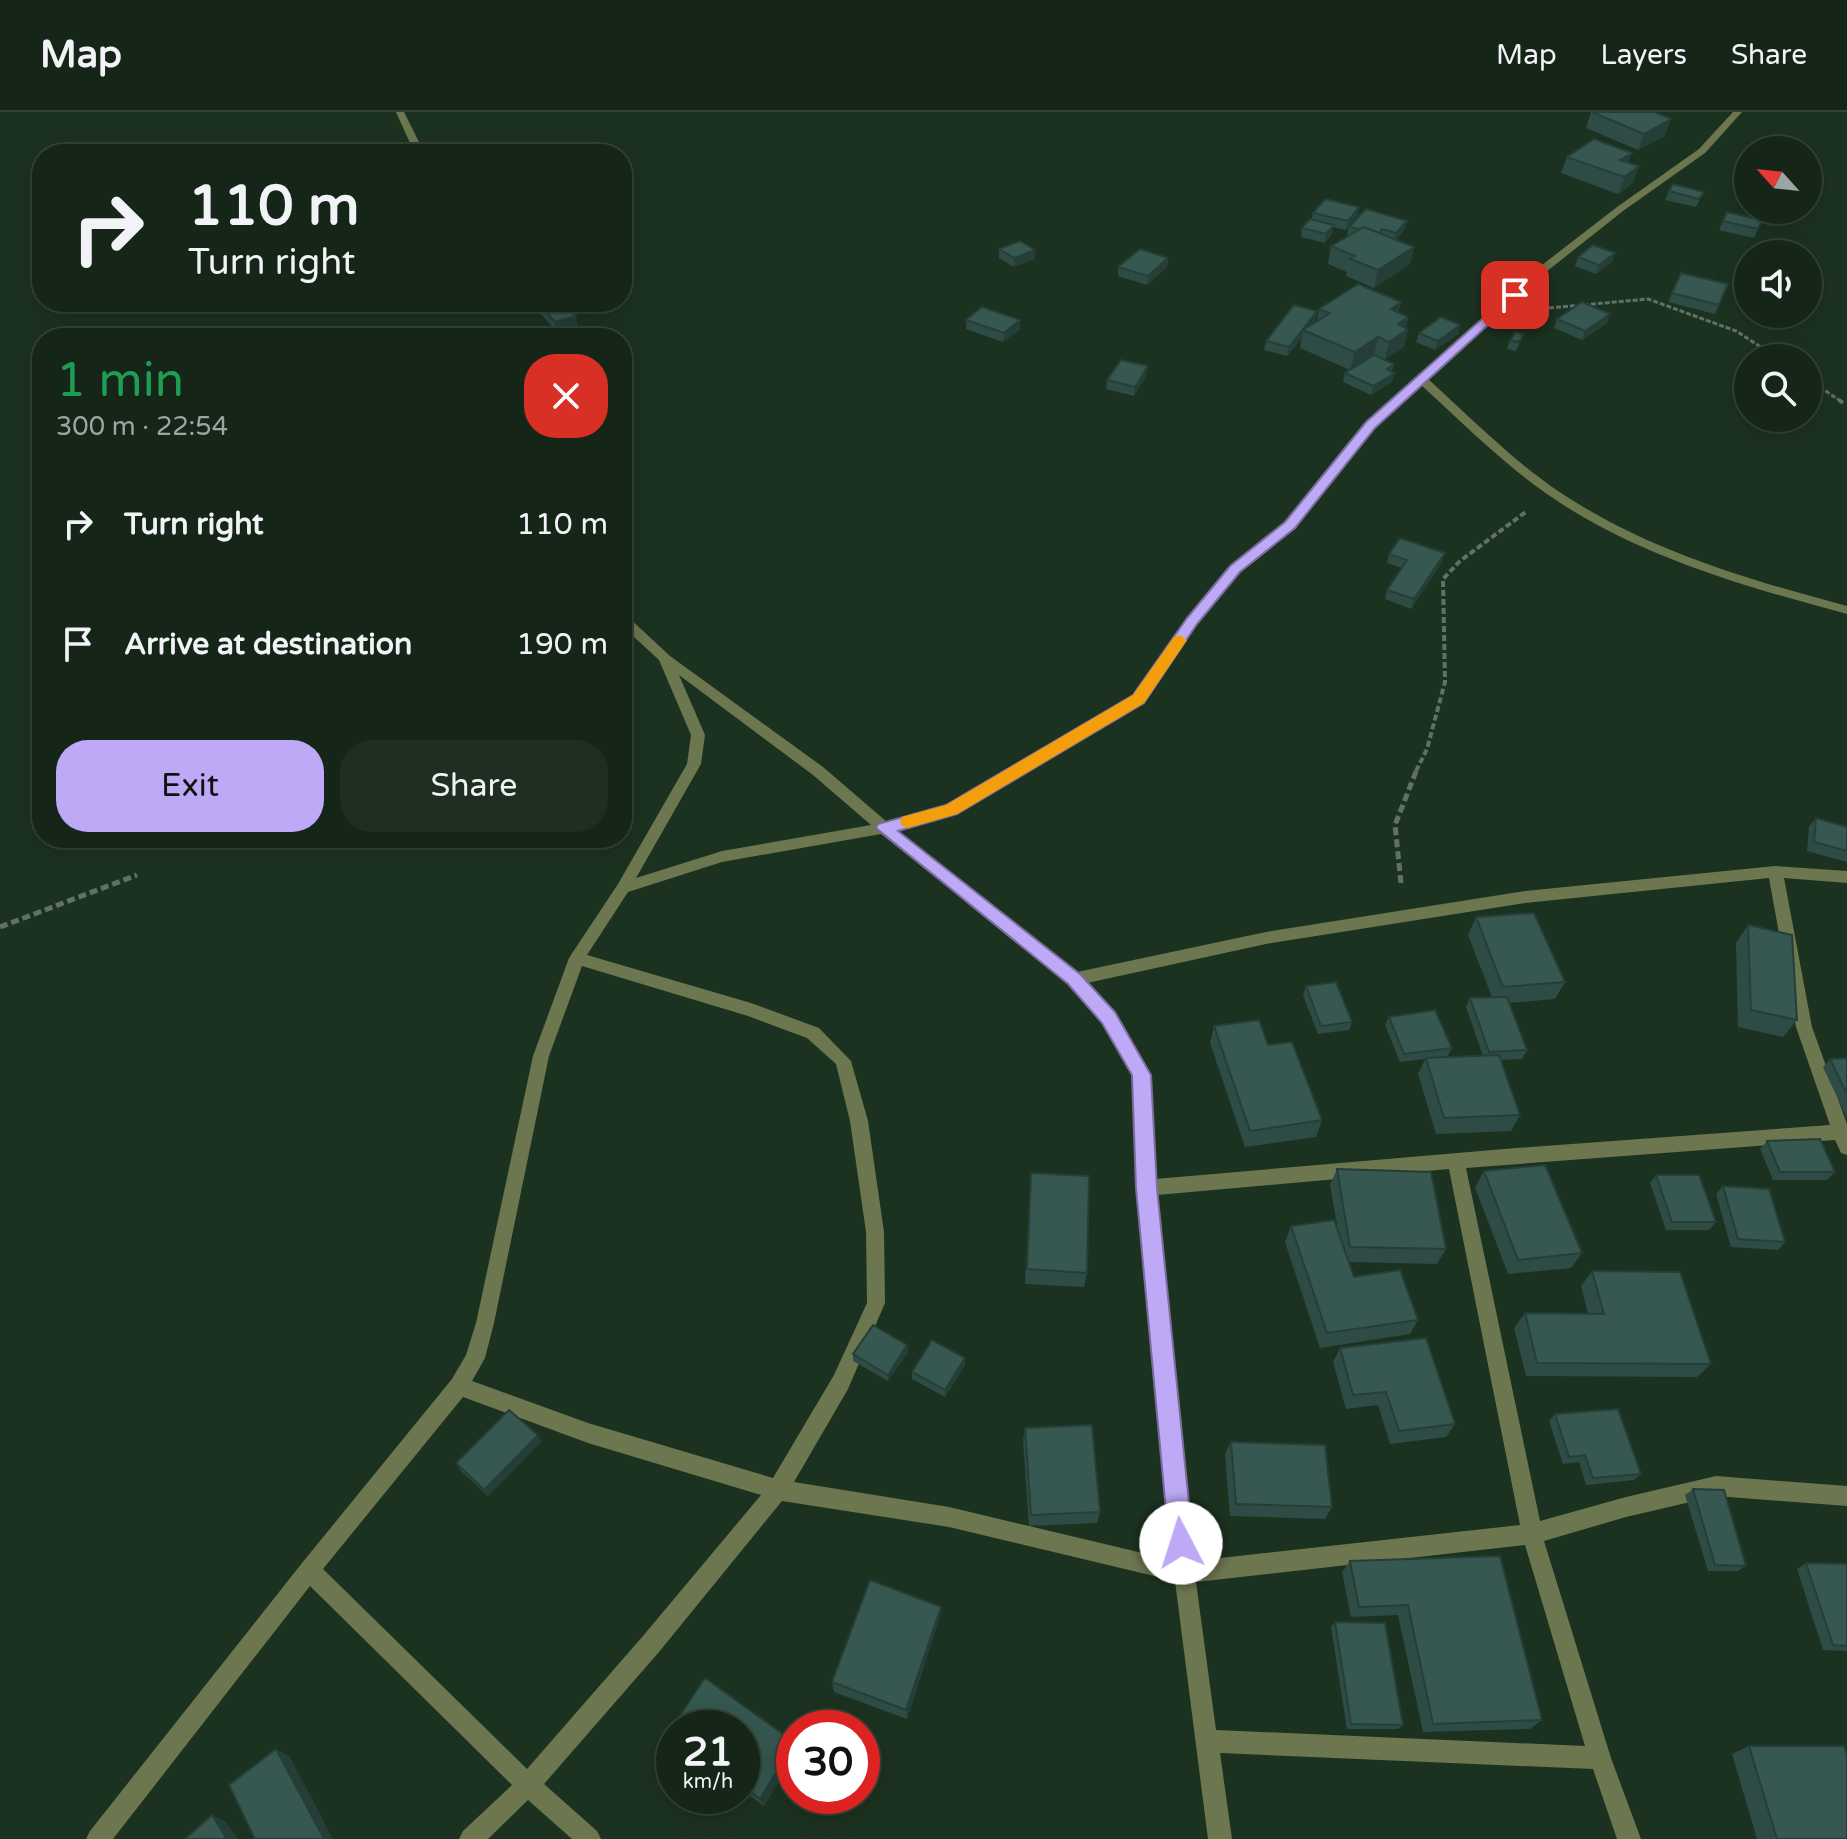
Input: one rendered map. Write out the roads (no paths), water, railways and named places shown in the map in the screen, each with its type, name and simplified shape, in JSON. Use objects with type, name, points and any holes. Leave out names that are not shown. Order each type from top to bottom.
[{"type":"street","points":[[400,112],[415,144]]},
{"type":"street","points":[[623,888],[722,857],[884,828],[952,810],[1138,699],[1192,621],[1235,569],[1290,525],[1371,425],[1537,274],[1620,209],[1702,151],[1738,112]]},
{"type":"street","points":[[1422,380],[1552,492],[1617,530],[1701,565],[1779,592],[1847,610]]},
{"type":"street","points":[[632,628],[665,658],[782,743],[1074,979],[1109,1017],[1141,1075],[1147,1188],[1184,1573],[1220,1839]]},
{"type":"street","points":[[98,1839],[309,1570],[459,1386],[475,1358],[541,1056],[577,958],[623,888],[694,764],[698,735],[665,658]]},
{"type":"street","points":[[1074,979],[1266,938],[1644,883],[1775,872],[1847,877]]},
{"type":"street","points":[[1147,1188],[1456,1161],[1844,1140],[1804,1027],[1775,872]]},
{"type":"street","points":[[471,1839],[528,1785],[651,1644],[778,1490],[841,1382],[876,1303],[875,1232],[859,1121],[843,1061],[813,1033],[751,1010],[577,958]]},
{"type":"street","points":[[1456,1161],[1532,1534],[1600,1758],[1629,1839]]},
{"type":"street","points":[[459,1386],[588,1433],[778,1490],[949,1517],[1184,1573],[1532,1534],[1716,1486],[1847,1496]]},
{"type":"street","points":[[309,1570],[528,1785],[589,1839]]},
{"type":"street","points":[[1208,1741],[1600,1758]]}]
